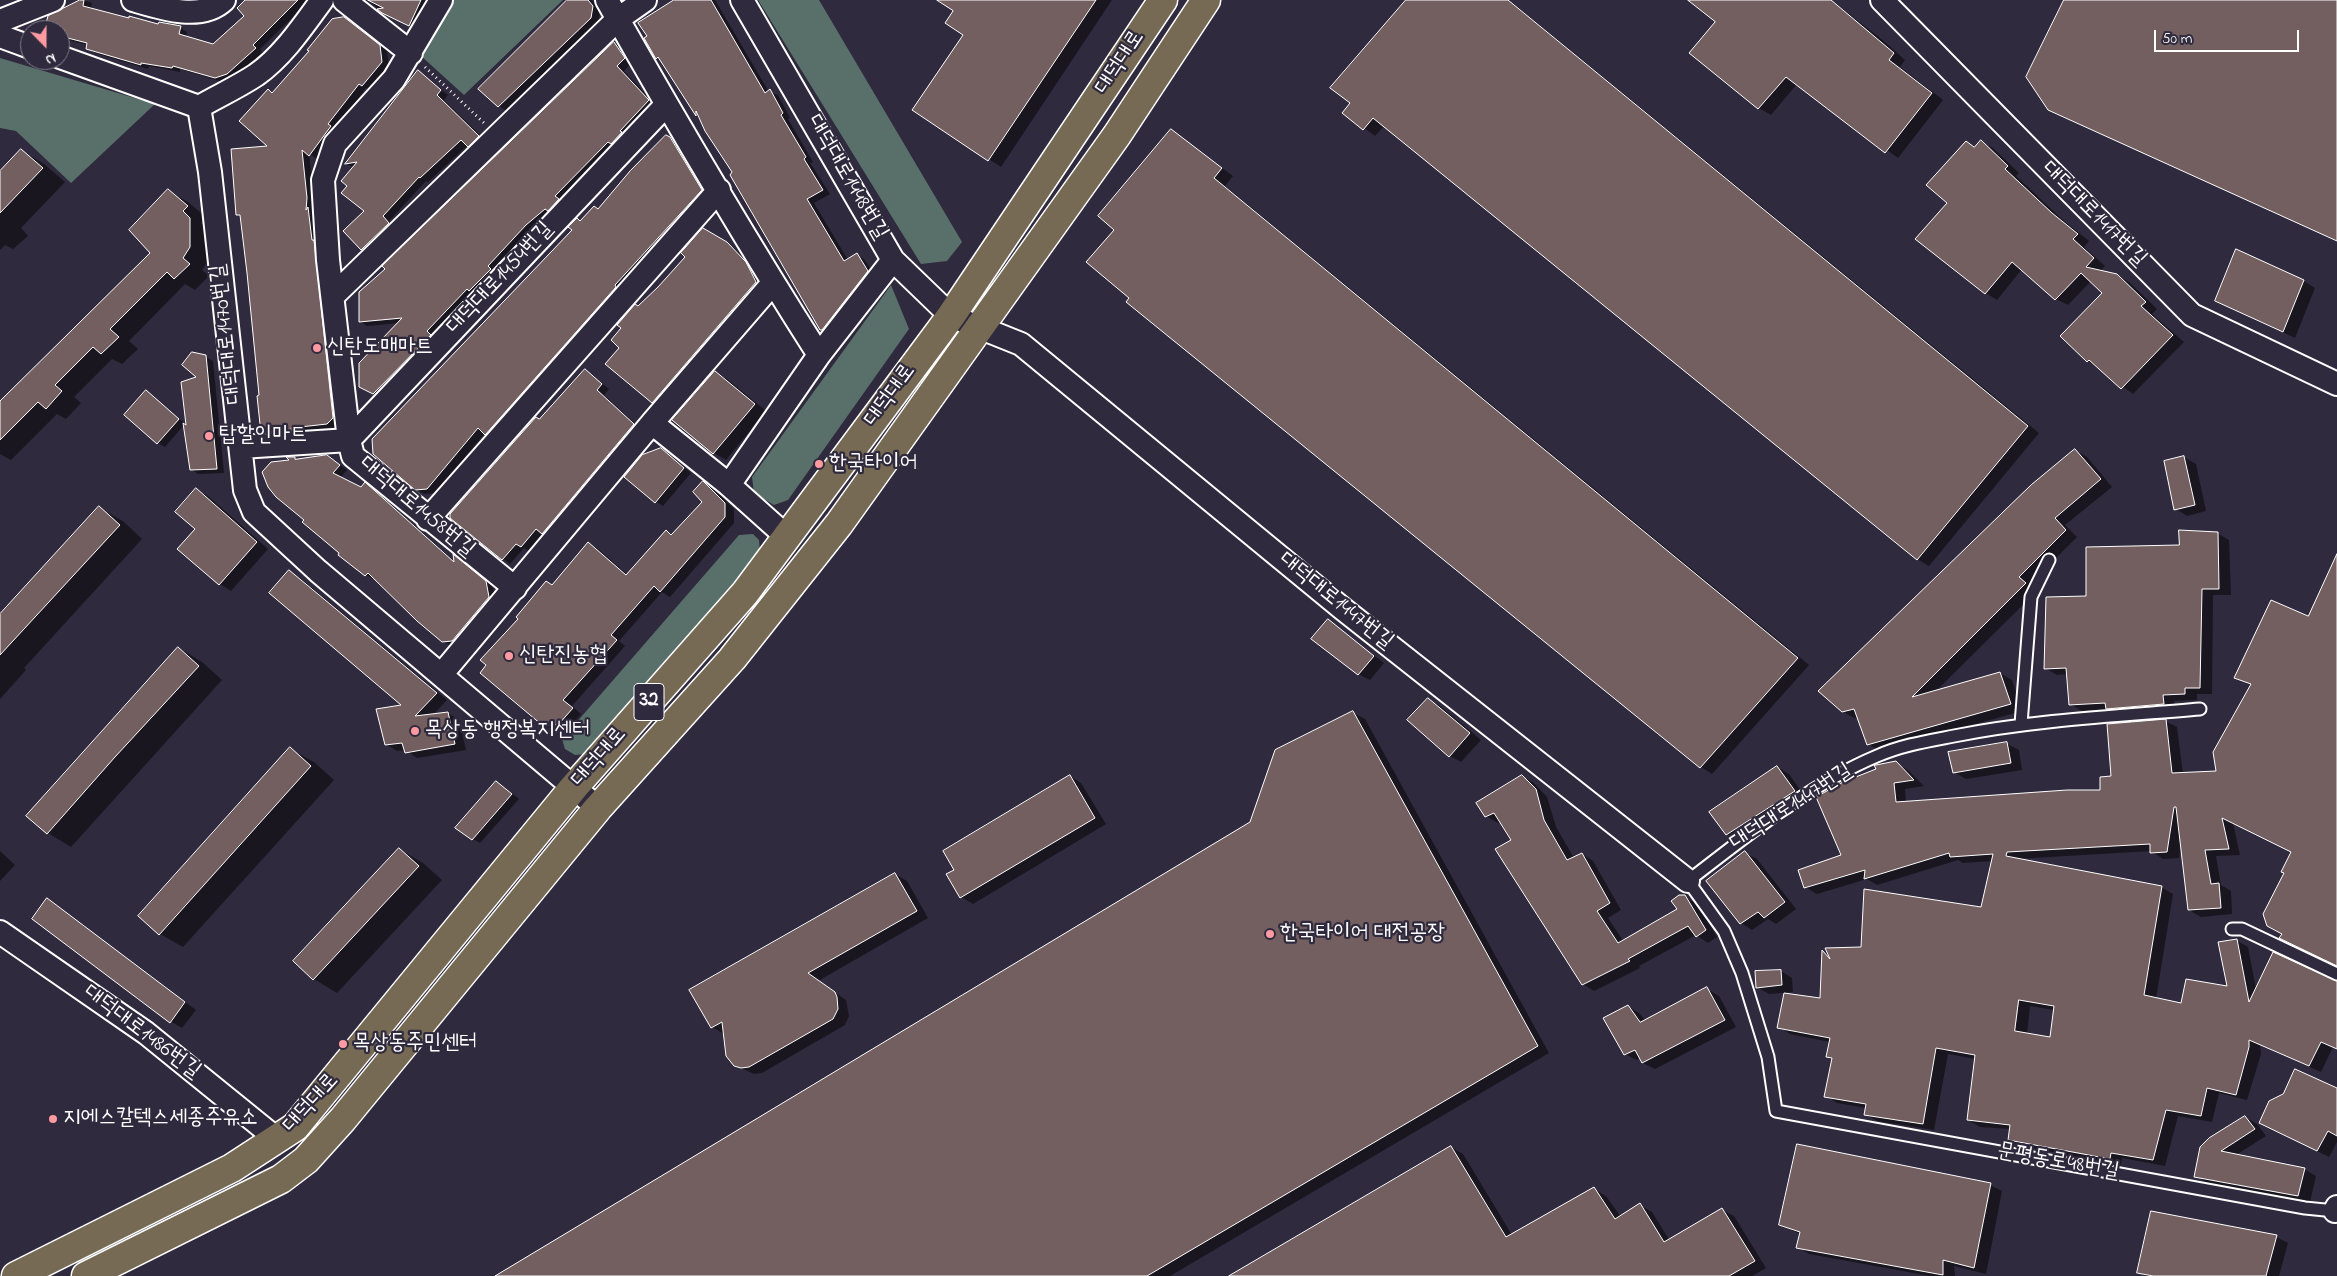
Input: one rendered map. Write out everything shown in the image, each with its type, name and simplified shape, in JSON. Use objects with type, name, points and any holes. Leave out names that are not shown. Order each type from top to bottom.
[{"type":"main road","name":"대덕대로","points":[[16,1276],[232,1168],[278,1140],[295,1127],[574,788],[745,594],[950,316],[1163,0]]},
{"type":"main road","name":"대덕대로","points":[[86,1276],[282,1179],[306,1160],[349,1111],[598,808],[732,659],[839,524],[1117,135],[1206,0]]},
{"type":"street","points":[[0,21],[53,0]]},
{"type":"street","points":[[133,0],[161,8],[202,12],[224,0]]},
{"type":"street","points":[[70,61],[199,107],[256,75],[277,57],[301,30],[322,0]]},
{"type":"street","points":[[344,0],[415,57]]},
{"type":"street","name":"대덕대로1458번길","points":[[441,0],[415,57],[335,144],[323,180],[328,260],[334,295],[349,440],[353,456],[515,588]]},
{"type":"street","points":[[334,295],[612,9],[645,0]]},
{"type":"street","name":"대덕대로1448번길","points":[[742,0],[893,260],[950,316],[979,329]]},
{"type":"street","name":"대덕대로1417번길","points":[[1890,4],[2192,315],[2337,384]]},
{"type":"street","points":[[612,9],[666,105],[719,190],[773,283],[819,355]]},
{"type":"street","points":[[0,36],[20,43]]},
{"type":"street","name":"대덕대로1454번길","points":[[349,440],[666,105]]},
{"type":"street","name":"대덕대로1470번길","points":[[199,107],[210,172],[245,490],[254,512],[318,571],[598,808]]},
{"type":"street","points":[[428,519],[719,190]]},
{"type":"street","points":[[729,485],[819,355],[893,260]]},
{"type":"street","points":[[441,675],[652,423],[773,283]]},
{"type":"street","name":"대덕대로1447번길","points":[[979,329],[1021,344],[1343,609],[1688,881]]},
{"type":"street","points":[[652,423],[729,485],[787,536]]},
{"type":"street","points":[[241,447],[349,440]]},
{"type":"street","name":"대덕대로1486번길","points":[[2,937],[146,1033],[278,1140]]},
{"type":"lane","points":[[2021,724],[2031,597],[2049,560]]},
{"type":"lane","name":"대덕대로1447번길","points":[[1776,1111],[1768,1057],[1742,973],[1724,931],[1688,881],[1789,807],[1846,770],[1878,755],[1908,745],[2021,724],[2200,709]]},
{"type":"lane","points":[[2232,929],[2242,929],[2337,974]]},
{"type":"lane","name":"문평동로48번길","points":[[1776,1111],[2305,1208],[2336,1209]]},
{"type":"path","points":[[415,57],[488,126]]},
{"type":"green space","points":[[451,0],[563,0],[464,95],[420,55]]},
{"type":"green space","points":[[758,0],[819,0],[962,242],[947,261],[921,264]]},
{"type":"green space","points":[[0,58],[20,64],[20,70],[40,70],[155,104],[71,183],[16,131],[0,128]]},
{"type":"green space","points":[[891,285],[909,329],[788,500],[774,505],[754,493],[752,477]]},
{"type":"green space","points":[[753,534],[759,540],[760,552],[588,754],[575,755],[565,749],[562,739],[739,535]]},
{"type":"building","points":[[80,0],[84,0],[83,6],[158,24],[159,22],[181,26],[179,34],[213,44],[244,16],[237,8],[245,0],[298,0],[253,45],[256,48],[227,74],[215,78],[173,66],[172,68],[141,63],[141,65],[86,49],[87,43],[70,39],[70,20],[47,20],[48,16]]},
{"type":"building","points":[[368,0],[421,0],[409,26],[382,13],[377,9],[383,8]]},
{"type":"building","points":[[567,0],[588,0],[593,6],[591,18],[498,107],[478,89]]},
{"type":"building","points":[[674,0],[711,0],[765,93],[770,89],[783,113],[781,115],[806,157],[804,159],[823,190],[807,199],[844,261],[857,253],[868,271],[822,330],[820,330],[730,175],[732,172],[705,131],[696,111],[696,116],[658,57],[656,59],[644,38],[647,36],[638,23]]},
{"type":"building","points":[[937,0],[1096,0],[988,161],[912,110],[963,35],[945,23],[953,11]]},
{"type":"building","points":[[1406,0],[1508,0],[2028,426],[1917,560],[1373,118],[1363,130],[1342,113],[1350,103],[1330,88]]},
{"type":"building","points":[[1688,0],[1831,0],[1894,53],[1889,60],[1932,93],[1885,153],[1786,77],[1758,109],[1689,53],[1715,22]]},
{"type":"building","points":[[2064,0],[2337,0],[2337,241],[2048,110],[2026,77]]},
{"type":"building","points":[[344,17],[380,45],[382,62],[362,86],[359,84],[328,124],[331,126],[309,156],[302,150],[307,198],[306,210],[308,207],[312,240],[314,240],[333,418],[327,424],[291,428],[292,431],[267,432],[260,424],[247,273],[240,215],[236,215],[231,149],[267,146],[239,121],[268,89],[272,93],[309,51],[307,50],[332,19]]},
{"type":"building","points":[[614,42],[625,58],[617,66],[649,100],[620,131],[622,132],[611,144],[608,142],[555,196],[559,199],[548,211],[545,209],[526,225],[488,266],[491,269],[469,291],[467,289],[427,331],[431,335],[373,394],[359,387],[359,363],[402,318],[359,322],[359,292],[385,269],[382,266]]},
{"type":"building","points":[[418,70],[441,90],[437,95],[479,136],[468,147],[461,140],[419,177],[383,216],[389,223],[361,250],[343,231],[364,211],[341,193],[347,186],[341,181],[357,162],[345,164]]},
{"type":"building","points":[[1171,129],[1222,168],[1214,178],[1798,658],[1700,768],[1126,302],[1129,298],[1086,262],[1114,230],[1098,216]]},
{"type":"building","points":[[666,135],[670,137],[702,190],[615,285],[616,287],[485,435],[478,428],[427,489],[415,490],[373,454],[372,439],[572,230],[568,227],[577,218],[580,221],[594,206],[598,209],[630,171]]},
{"type":"building","points":[[1981,140],[2008,166],[2005,169],[2052,213],[2078,234],[2073,239],[2094,258],[2086,267],[2117,274],[2146,302],[2141,306],[2173,335],[2121,389],[2089,360],[2087,362],[2060,336],[2102,293],[2081,273],[2055,300],[2012,262],[1985,294],[1915,239],[1947,203],[1926,185],[1966,141],[1974,147]]},
{"type":"building","points":[[21,149],[43,168],[0,213],[0,171]]},
{"type":"building","points":[[168,189],[188,206],[183,211],[190,218],[190,247],[183,258],[190,264],[174,279],[167,272],[110,329],[119,337],[101,354],[93,347],[55,385],[62,391],[46,409],[38,402],[0,440],[0,401],[150,253],[129,230]]},
{"type":"building","points":[[703,228],[727,242],[746,262],[756,282],[652,403],[605,364],[619,348],[611,340],[621,328],[617,325],[635,304],[638,306],[658,287],[685,257],[681,253]]},
{"type":"building","points":[[2236,249],[2304,280],[2283,332],[2215,301]]},
{"type":"building","points":[[192,352],[206,355],[217,469],[190,470],[183,423],[186,425],[181,382],[196,377],[182,365]]},
{"type":"building","points":[[585,369],[602,384],[597,390],[634,424],[542,534],[536,529],[521,547],[516,544],[502,560],[450,518],[450,514],[536,417],[539,419]]},
{"type":"building","points":[[715,371],[755,404],[713,454],[672,420]]},
{"type":"building","points":[[146,390],[179,419],[157,444],[124,415]]},
{"type":"building","points":[[661,448],[684,468],[655,503],[624,477],[642,455]]},
{"type":"building","points":[[2075,449],[2101,479],[2055,518],[2066,530],[2019,577],[2026,583],[1912,697],[2000,672],[2011,704],[1867,745],[1854,709],[1842,712],[1818,691],[2031,485]]},
{"type":"building","points":[[327,455],[340,465],[333,473],[361,487],[365,482],[454,562],[453,554],[486,581],[489,597],[452,641],[442,642],[417,621],[368,573],[365,576],[338,555],[339,553],[302,522],[304,520],[276,497],[268,487],[262,472],[271,462],[289,460],[286,457],[295,457],[295,459]]},
{"type":"building","points":[[2184,456],[2195,505],[2174,510],[2164,461]]},
{"type":"building","points":[[703,481],[725,503],[725,517],[660,592],[654,586],[611,635],[617,640],[563,700],[573,708],[558,725],[542,725],[480,673],[486,665],[480,660],[518,619],[516,617],[546,581],[552,585],[588,542],[626,575],[666,530],[671,535],[702,502],[693,492]]},
{"type":"building","points":[[196,488],[257,542],[219,585],[177,549],[195,529],[175,512]]},
{"type":"building","points":[[99,506],[120,525],[0,655],[0,614]]},
{"type":"building","points":[[2179,530],[2218,532],[2219,589],[2202,589],[2200,688],[2185,688],[2185,694],[2163,695],[2164,704],[2106,709],[2105,703],[2069,705],[2066,668],[2044,669],[2046,597],[2086,596],[2086,547],[2179,545]]},
{"type":"building","points":[[2337,554],[2337,966],[2279,938],[2282,934],[2267,926],[2263,914],[2284,873],[2281,872],[2291,852],[2222,818],[2229,849],[2205,850],[2211,884],[2219,883],[2221,908],[2188,910],[2176,807],[2174,807],[2167,852],[2150,853],[2150,844],[2007,852],[2006,856],[2162,886],[2144,995],[2181,1003],[2186,979],[2227,986],[2218,942],[2237,939],[2249,1002],[2273,952],[2337,981],[2337,1049],[2321,1042],[2309,1066],[2249,1040],[2249,1047],[2236,1095],[2207,1088],[2201,1116],[2166,1110],[2153,1160],[2111,1153],[2110,1159],[2008,1140],[2010,1125],[1967,1120],[1975,1055],[1936,1048],[1923,1124],[1864,1115],[1866,1104],[1824,1097],[1832,1058],[1826,1057],[1830,1038],[1777,1028],[1784,993],[1820,998],[1822,950],[1830,959],[1825,948],[1861,947],[1864,889],[1981,907],[1993,854],[1950,857],[1949,853],[1864,879],[1865,870],[1804,888],[1798,870],[1841,855],[1816,797],[1843,782],[1876,769],[1874,765],[1896,761],[1914,780],[1894,783],[1896,802],[2067,790],[2100,790],[2100,777],[2111,776],[2107,724],[2166,719],[2172,773],[2216,771],[2213,752],[2251,684],[2234,678],[2271,600],[2308,616]],"holes":[[[2019,1000],[2054,1006],[2050,1037],[2015,1031]]]},
{"type":"building","points":[[289,570],[437,693],[415,716],[448,712],[455,744],[405,753],[402,743],[385,745],[376,709],[401,705],[269,593]]},
{"type":"building","points":[[1328,619],[1374,656],[1358,675],[1311,639]]},
{"type":"building","points":[[178,647],[199,666],[47,834],[26,816]]},
{"type":"building","points":[[1428,698],[1470,733],[1449,757],[1407,720]]},
{"type":"building","name":"한국타이어 대전공장","points":[[1353,711],[1538,1046],[1147,1276],[495,1276],[1250,822],[1275,750]]},
{"type":"building","points":[[2007,742],[2011,763],[1953,773],[1948,752]]},
{"type":"building","points":[[290,747],[311,766],[159,935],[138,916]]},
{"type":"building","points":[[1777,766],[1795,791],[1726,835],[1709,812]]},
{"type":"building","points":[[1070,775],[1095,818],[960,898],[946,874],[954,870],[943,851]]},
{"type":"building","points":[[1522,775],[1536,789],[1544,820],[1567,860],[1582,853],[1610,903],[1597,911],[1618,943],[1677,909],[1671,901],[1679,895],[1685,895],[1706,930],[1696,937],[1688,926],[1628,959],[1630,961],[1582,985],[1495,849],[1511,840],[1494,813],[1485,817],[1476,803]]},
{"type":"building","points":[[496,781],[512,794],[472,840],[455,828]]},
{"type":"building","points":[[399,848],[419,866],[313,980],[293,961]]},
{"type":"building","points":[[1745,851],[1785,902],[1764,918],[1758,912],[1740,924],[1706,881]]},
{"type":"building","points":[[895,873],[917,911],[808,973],[835,992],[838,1009],[833,1019],[749,1067],[741,1068],[734,1066],[726,1056],[722,1022],[711,1028],[689,990]]},
{"type":"building","points":[[47,898],[185,1002],[170,1023],[32,919]]},
{"type":"building","points":[[1781,970],[1782,985],[1756,988],[1755,971]]},
{"type":"building","points":[[1707,987],[1725,1020],[1642,1063],[1635,1050],[1624,1055],[1603,1018],[1628,1005],[1640,1022]]},
{"type":"building","points":[[2295,1069],[2337,1088],[2337,1136],[2328,1131],[2317,1151],[2259,1123],[2269,1101],[2283,1094]]},
{"type":"building","points":[[2245,1116],[2255,1129],[2221,1151],[2305,1168],[2298,1196],[2194,1177],[2200,1147],[2209,1138]]},
{"type":"building","points":[[1797,1144],[1991,1183],[1974,1268],[1943,1260],[1943,1275],[1796,1248],[1800,1232],[1779,1225]]},
{"type":"building","points":[[1451,1146],[1506,1237],[1594,1187],[1615,1219],[1640,1203],[1664,1242],[1722,1208],[1755,1261],[1729,1276],[1229,1276]]},
{"type":"building","points":[[2151,1211],[2277,1235],[2266,1276],[2153,1276],[2137,1273]]},
{"type":"place","name":"신탄도매마트","points":[[317,348]]},
{"type":"place","name":"탑할인마트","points":[[209,436]]},
{"type":"place","name":"한국타이어","points":[[819,464]]},
{"type":"place","name":"신탄진농협","points":[[509,656]]},
{"type":"place","name":"목상동 행정복지센터","points":[[415,731]]},
{"type":"place","name":"한국타이어 대전공장","points":[[1270,934]]},
{"type":"place","name":"목상동주민센터","points":[[343,1044]]},
{"type":"place","name":"지에스칼텍스세종주유소","points":[[53,1119]]}]
